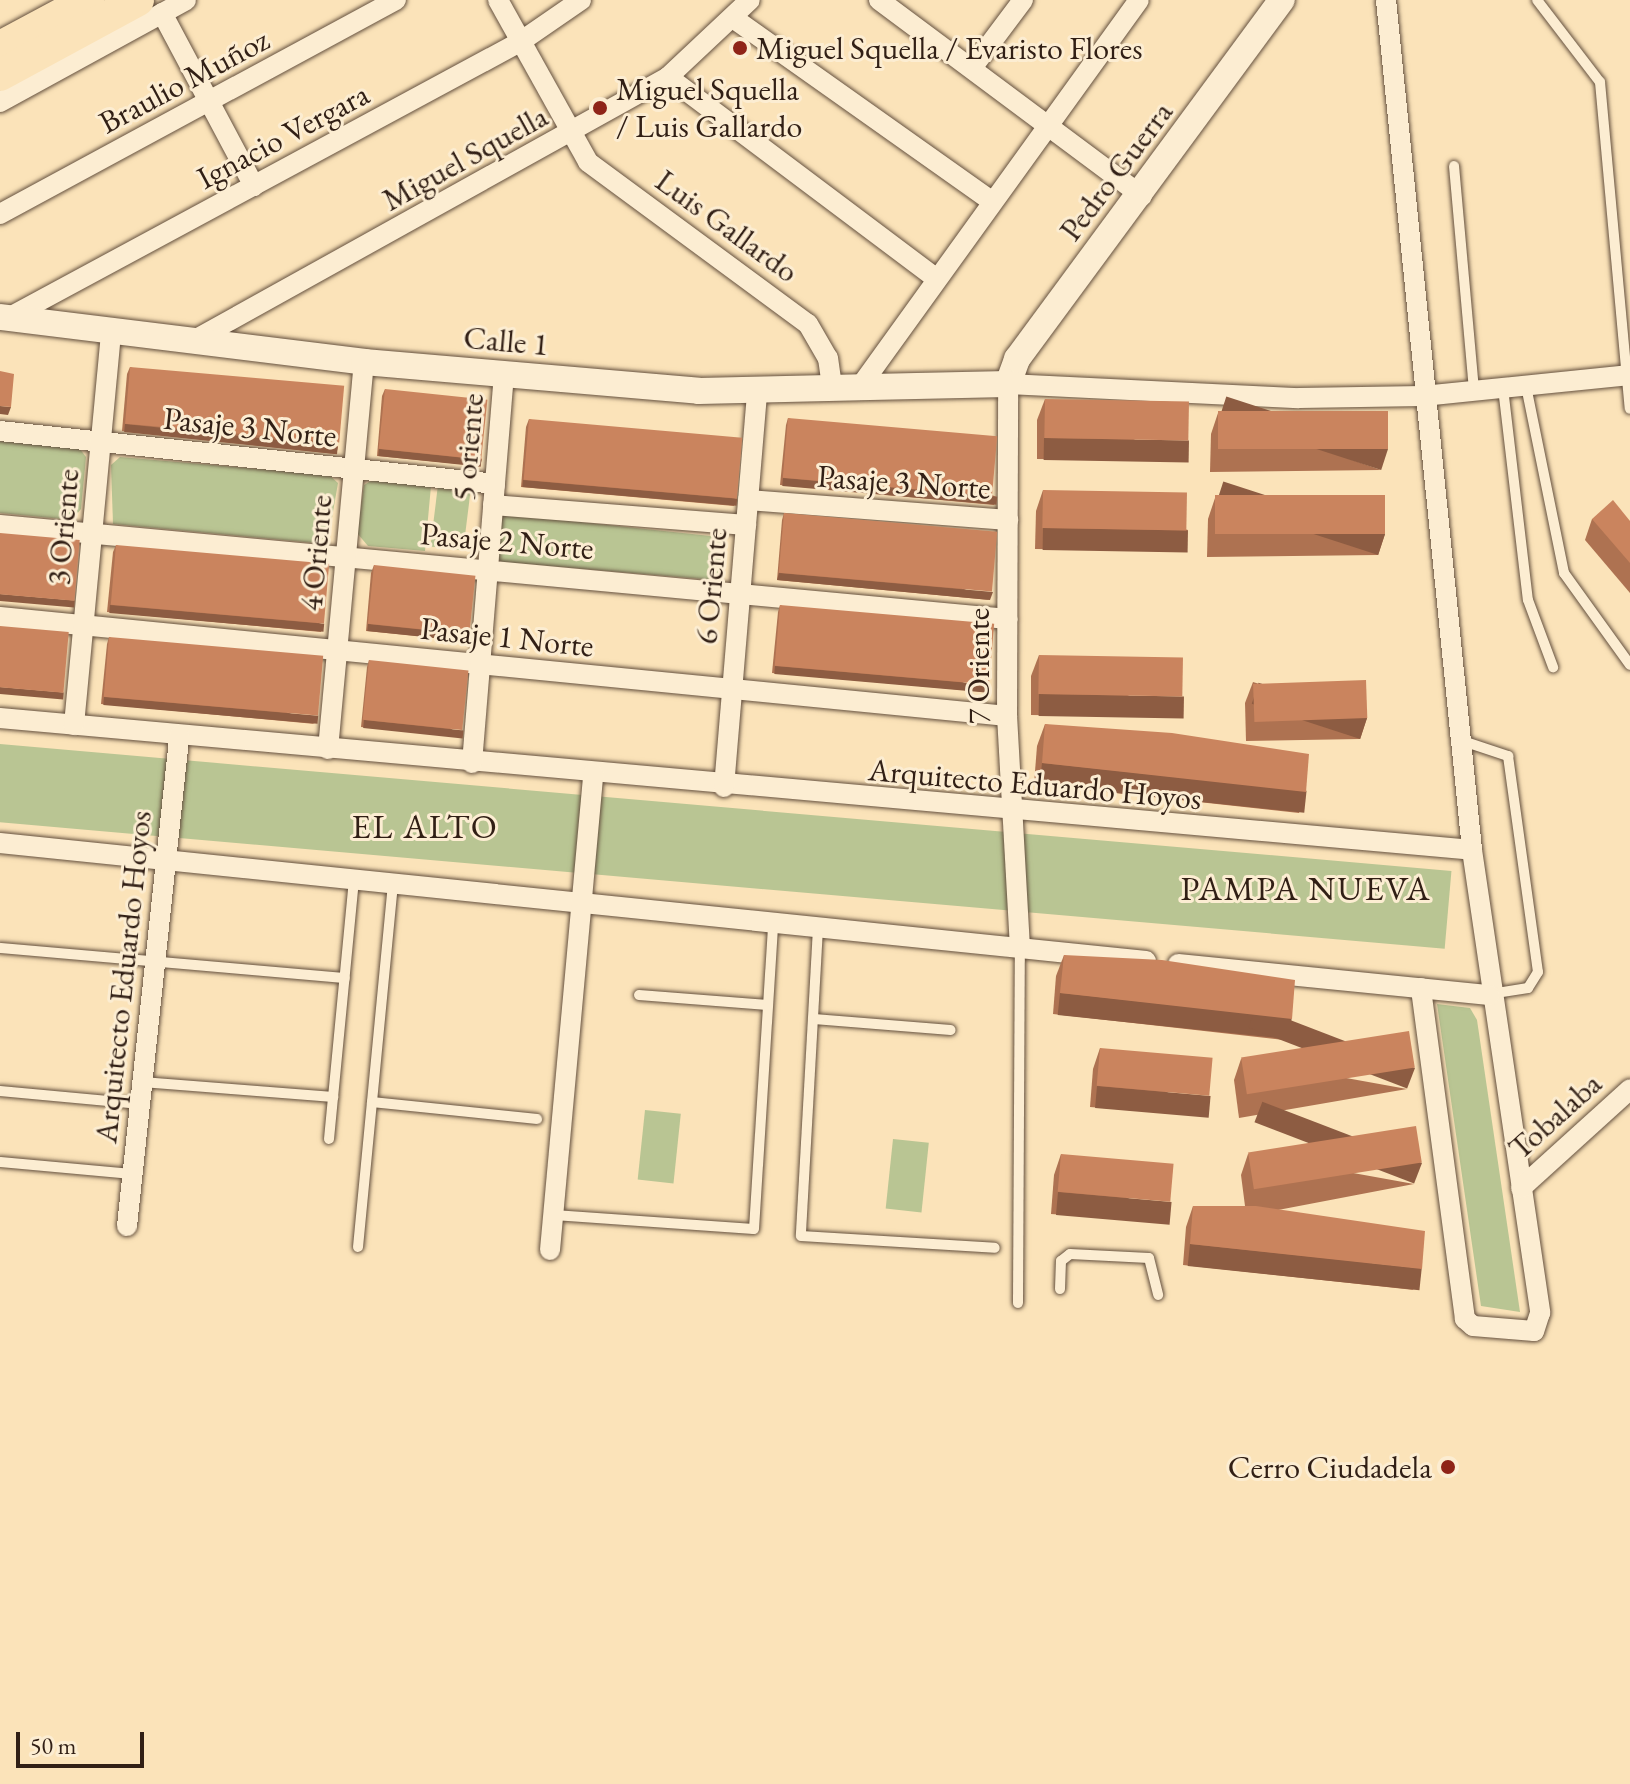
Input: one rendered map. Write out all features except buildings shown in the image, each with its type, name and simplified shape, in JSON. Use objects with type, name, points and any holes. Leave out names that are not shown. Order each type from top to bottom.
[{"type":"main road","points":[[0,47],[88,0]]},
{"type":"main road","points":[[0,75],[150,6]]},
{"type":"street","points":[[0,102],[150,6],[186,0]]},
{"type":"street","name":"Braulio Muñoz","points":[[0,214],[396,0]]},
{"type":"street","name":"Luis Gallardo","points":[[498,0],[568,136],[588,162],[808,324],[828,358],[832,386]]},
{"type":"street","name":"Ignacio Vergara","points":[[4,317],[520,42],[581,0]]},
{"type":"street","name":"Miguel Squella","points":[[191,342],[568,136],[668,77],[750,0]]},
{"type":"street","points":[[879,0],[1142,196]]},
{"type":"street","points":[[972,68],[1023,0]]},
{"type":"street","points":[[862,384],[1046,124],[1139,0]]},
{"type":"street","name":"Pedro Guerra","points":[[1008,384],[1017,359],[1142,196],[1282,0]]},
{"type":"street","points":[[1386,0],[1423,396],[1472,850],[1489,995],[1521,1188],[1539,1324],[1534,1331],[1473,1326],[1465,1319],[1421,988]]},
{"type":"street","points":[[150,6],[209,101],[254,186]]},
{"type":"street","points":[[733,18],[991,201]]},
{"type":"street","points":[[668,77],[936,278]]},
{"type":"street","name":"Calle 1","points":[[4,317],[111,334],[504,375],[757,391],[862,384],[1008,384]]},
{"type":"street","name":"3 Oriente","points":[[74,725],[111,334]]},
{"type":"street","name":"4 Oriente","points":[[328,749],[364,362]]},
{"type":"street","name":"5 oriente","points":[[472,763],[504,375]]},
{"type":"street","points":[[1008,384],[1237,397],[1423,396],[1627,376]]},
{"type":"street","name":"7 Oriente","points":[[1008,384],[1007,716],[1020,948]]},
{"type":"street","name":"6 Oriente","points":[[724,787],[757,391]]},
{"type":"street","name":"Pasaje 3 Norte","points":[[0,431],[495,484]]},
{"type":"street","name":"Pasaje 3 Norte","points":[[748,500],[1008,520]]},
{"type":"street","points":[[493,505],[746,525]]},
{"type":"street","name":"Pasaje 2 Norte","points":[[0,525],[1008,619]]},
{"type":"street","name":"Pasaje 1 Norte","points":[[0,617],[1007,716]]},
{"type":"street","name":"Arquitecto Eduardo Hoyos","points":[[0,718],[1011,814],[1472,850]]},
{"type":"street","name":"Arquitecto Eduardo Hoyos","points":[[127,1226],[179,736]]},
{"type":"street","points":[[550,1250],[593,774]]},
{"type":"street","points":[[0,843],[1489,995]]},
{"type":"street","name":"Tobalaba","points":[[1521,1188],[1630,1089]]},
{"type":"lane","points":[[1537,0],[1600,82],[1630,409]]},
{"type":"lane","points":[[1454,166],[1474,391]]},
{"type":"lane","points":[[1526,386],[1564,573],[1630,665]]},
{"type":"lane","points":[[1503,388],[1528,600],[1553,667]]},
{"type":"lane","points":[[1460,740],[1508,756],[1538,972],[1528,988],[1489,995]]},
{"type":"lane","points":[[329,1139],[354,880]]},
{"type":"lane","points":[[358,1247],[393,884]]},
{"type":"lane","points":[[554,1215],[754,1229],[773,924]]},
{"type":"lane","points":[[818,928],[801,1236],[995,1248]]},
{"type":"lane","points":[[0,948],[345,978]]},
{"type":"lane","points":[[1018,1303],[1020,948]]},
{"type":"lane","points":[[639,995],[768,1005]]},
{"type":"lane","points":[[814,1019],[951,1030]]},
{"type":"lane","points":[[142,1082],[333,1097]]},
{"type":"lane","points":[[0,1091],[140,1104]]},
{"type":"lane","points":[[372,1102],[537,1119]]},
{"type":"lane","points":[[0,1162],[132,1174]]},
{"type":"lane","points":[[1060,1289],[1061,1261],[1070,1254],[1133,1257],[1153,1260],[1158,1295]]},
{"type":"green space","points":[[0,441],[80,449],[86,457],[81,509],[72,520],[0,513]]},
{"type":"green space","points":[[120,457],[329,475],[338,483],[329,535],[315,543],[113,524],[111,465]]},
{"type":"green space","points":[[374,479],[431,486],[425,551],[368,546],[357,533],[364,485]]},
{"type":"green space","points":[[438,485],[471,489],[463,551],[430,547]]},
{"type":"green space","points":[[505,514],[720,537],[725,570],[714,580],[502,562],[494,556],[496,521]]},
{"type":"green space","points":[[0,744],[1451,871],[1445,949],[0,822]]},
{"type":"green space","points":[[1437,1004],[1470,1008],[1477,1020],[1520,1312],[1481,1306]]},
{"type":"green space","points":[[645,1110],[681,1114],[673,1183],[638,1180]]},
{"type":"green space","points":[[893,1139],[929,1143],[921,1212],[886,1209]]},
{"type":"place","name":"Miguel Squella / Evaristo Flores","points":[[740,48]]},
{"type":"place","name":"Miguel Squella / Luis Gallardo","points":[[600,108]]},
{"type":"place","name":"Cerro Ciudadela","points":[[1448,1467]]},
{"type":"district","name":"EL ALTO","points":[[425,827]]},
{"type":"district","name":"PAMPA NUEVA","points":[[1306,889]]}]
